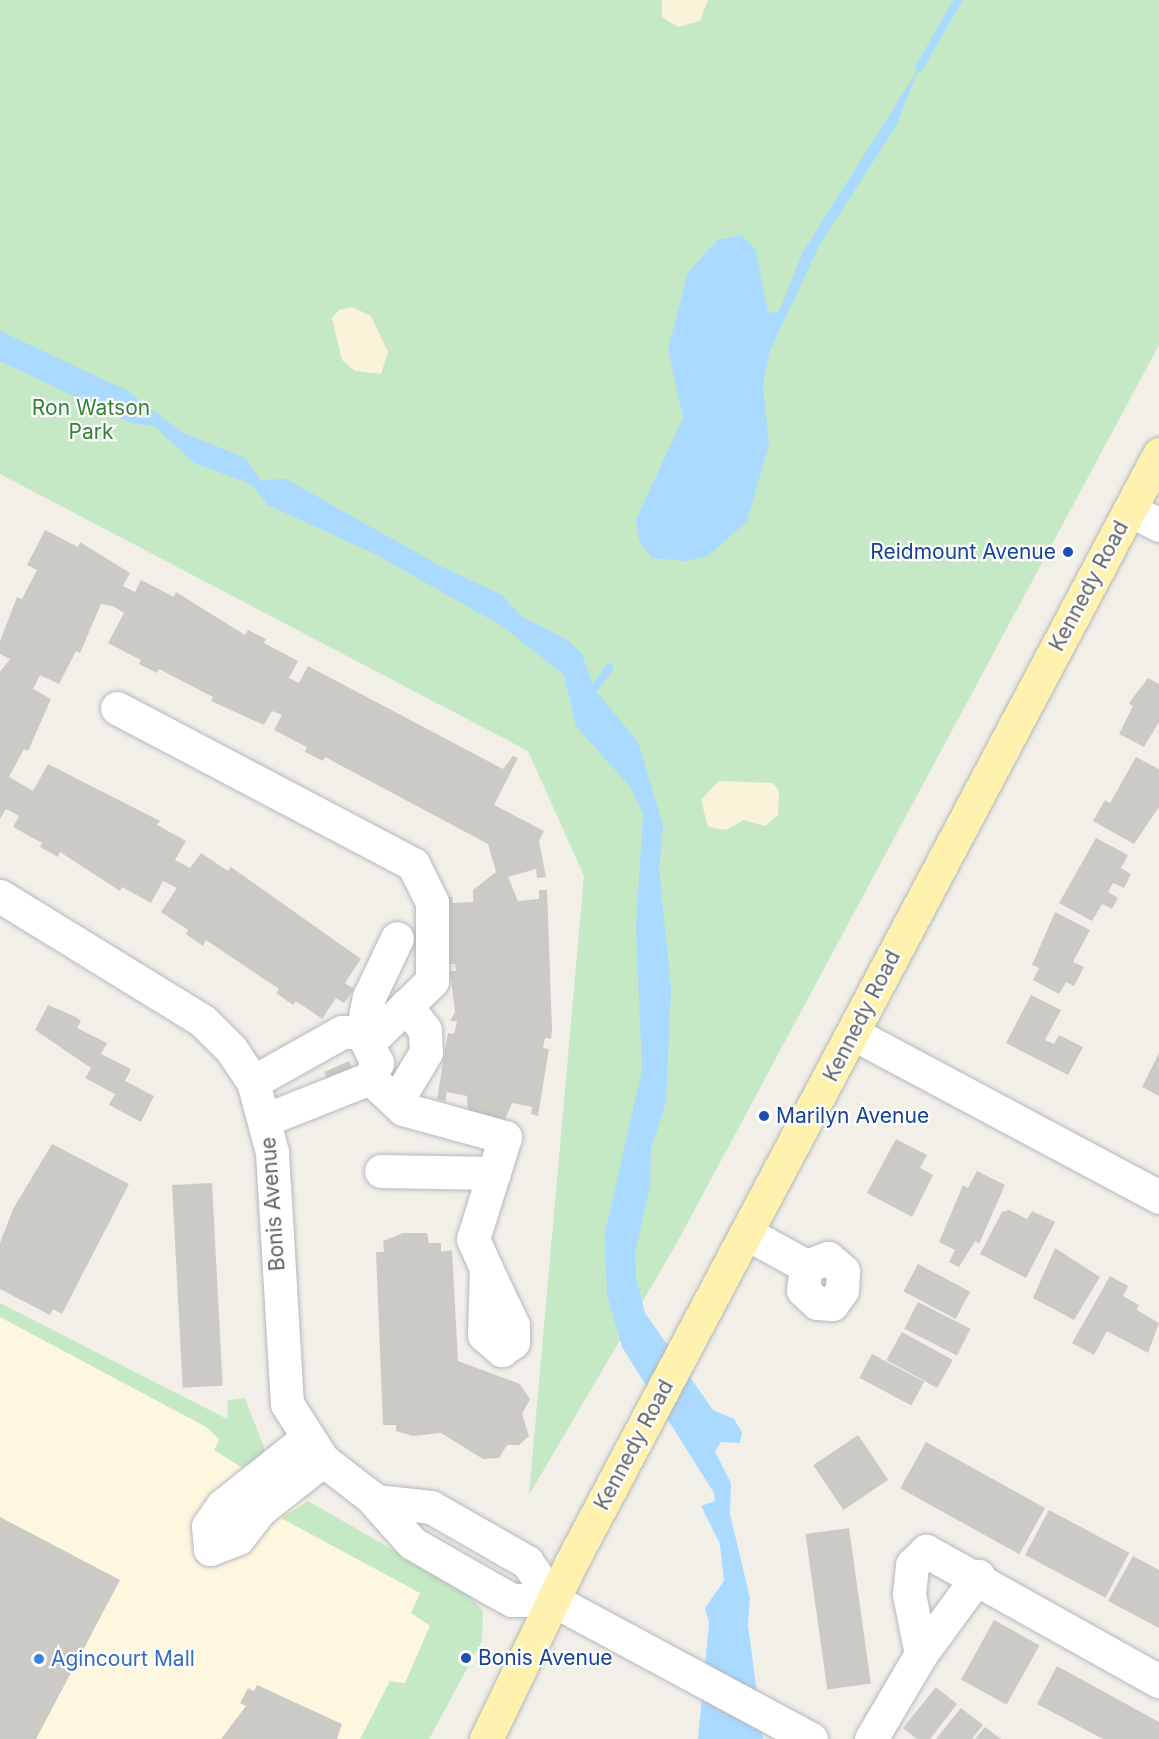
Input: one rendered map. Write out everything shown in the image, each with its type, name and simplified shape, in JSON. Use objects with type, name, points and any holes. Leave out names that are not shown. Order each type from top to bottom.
[{"type":"main road","name":"Kennedy Road","points":[[486,1739],[553,1600],[641,1431],[854,1034],[1159,454]]},
{"type":"street","points":[[1130,510],[1159,525]]},
{"type":"street","points":[[117,708],[413,864],[432,902],[432,981],[379,1032],[342,1032],[253,1082]]},
{"type":"street","name":"Bonis Avenue","points":[[0,896],[203,1021],[231,1049],[253,1082],[267,1119],[287,1404],[314,1450],[375,1502],[431,1507],[527,1562],[553,1600]]},
{"type":"street","points":[[267,1119],[370,1078],[377,1063],[362,1032],[369,997],[397,938]]},
{"type":"street","points":[[396,1102],[426,1052],[425,1030],[406,1006]]},
{"type":"street","points":[[854,1034],[1159,1197]]},
{"type":"street","points":[[370,1078],[402,1109],[505,1137],[472,1239],[486,1268]]},
{"type":"street","points":[[381,1171],[494,1173]]},
{"type":"street","points":[[746,1233],[806,1266]]},
{"type":"street","points":[[921,1654],[909,1594],[912,1565],[926,1551],[978,1576],[1159,1681]]},
{"type":"street","points":[[871,1739],[921,1654],[978,1576]]},
{"type":"street","points":[[553,1600],[693,1672],[800,1733]]},
{"type":"shaded area","points":[[0,1311],[271,1451],[316,1519],[469,1615],[407,1739],[0,1739]]},
{"type":"green space","name":"Ron Watson Park","points":[[0,0],[1159,0],[1159,345],[674,1248],[529,1495],[584,876],[528,751],[0,474]]},
{"type":"green space","points":[[0,1303],[227,1419],[228,1400],[245,1398],[268,1458],[241,1467],[214,1450],[219,1440],[208,1428],[0,1317]]},
{"type":"green space","points":[[308,1501],[465,1591],[483,1611],[482,1641],[429,1739],[360,1739],[390,1681],[405,1683],[430,1626],[411,1613],[420,1593],[281,1518]]},
{"type":"sand","points":[[662,0],[708,0],[700,21],[678,27],[662,17]]},
{"type":"sand","points":[[352,307],[371,316],[388,352],[381,374],[355,371],[342,360],[332,318],[339,310]]},
{"type":"sand","points":[[719,781],[773,783],[779,791],[778,815],[765,826],[744,820],[726,830],[708,827],[701,800]]},
{"type":"water","points":[[919,68],[896,126],[820,244],[770,350],[763,385],[769,444],[747,521],[709,555],[686,561],[652,558],[639,540],[636,520],[683,418],[668,349],[688,272],[718,240],[741,235],[755,249],[768,313],[779,312],[803,252]]},
{"type":"water","points":[[0,331],[126,390],[183,433],[245,458],[261,480],[286,479],[440,566],[502,595],[521,616],[567,640],[582,654],[594,689],[638,742],[663,825],[659,869],[671,988],[666,1102],[651,1149],[650,1188],[635,1251],[636,1277],[645,1313],[713,1410],[734,1419],[742,1432],[740,1443],[721,1442],[715,1452],[731,1483],[730,1514],[750,1598],[748,1625],[763,1739],[698,1739],[709,1623],[705,1608],[724,1581],[720,1544],[701,1506],[715,1501],[714,1493],[622,1347],[607,1295],[605,1233],[642,1070],[636,926],[643,814],[632,789],[576,726],[564,675],[502,626],[375,554],[268,505],[251,484],[194,463],[154,426],[131,423],[0,361]]},
{"type":"building","points":[[45,530],[78,547],[80,542],[130,573],[123,586],[135,592],[141,580],[174,597],[176,592],[245,635],[248,630],[266,639],[264,643],[298,661],[289,678],[299,683],[308,666],[503,769],[513,756],[518,758],[494,805],[544,831],[539,841],[546,877],[537,878],[536,869],[508,877],[518,901],[539,899],[539,890],[547,890],[552,1030],[551,1039],[545,1038],[543,1048],[549,1049],[538,1116],[531,1114],[532,1107],[512,1103],[505,1119],[468,1113],[467,1096],[447,1092],[445,1101],[437,1099],[448,1033],[454,1034],[457,1021],[450,1021],[455,1012],[450,971],[456,971],[455,964],[448,964],[444,897],[452,897],[453,903],[473,902],[473,890],[496,872],[488,844],[325,757],[323,761],[305,752],[307,747],[274,730],[282,715],[272,711],[264,725],[211,701],[213,697],[159,669],[157,673],[139,664],[141,660],[108,643],[124,613],[113,606],[101,604],[80,653],[76,651],[59,684],[40,675],[33,689],[51,699],[28,751],[24,749],[9,777],[33,791],[48,764],[160,821],[157,825],[186,841],[175,860],[190,868],[201,853],[228,871],[231,867],[361,959],[345,983],[354,989],[344,1003],[336,998],[322,1019],[296,1001],[293,1005],[276,993],[279,989],[206,940],[203,946],[186,934],[188,930],[161,912],[177,888],[163,881],[151,903],[122,887],[120,891],[60,852],[58,857],[40,847],[42,843],[13,827],[19,816],[6,809],[0,819],[0,672],[10,659],[0,654],[0,641],[17,597],[22,599],[37,570],[27,565]]},
{"type":"building","points":[[1148,678],[1159,684],[1159,722],[1144,747],[1119,734],[1133,706],[1129,703]]},
{"type":"building","points":[[1136,757],[1159,769],[1159,807],[1134,844],[1093,821],[1105,800],[1110,803]]},
{"type":"building","points":[[1096,838],[1128,855],[1121,868],[1131,874],[1124,888],[1113,883],[1108,892],[1118,898],[1112,909],[1102,904],[1092,921],[1059,903]]},
{"type":"building","points":[[1055,912],[1090,930],[1073,962],[1084,967],[1074,986],[1066,982],[1059,994],[1033,980],[1039,968],[1032,965]]},
{"type":"building","points":[[1031,995],[1061,1010],[1045,1040],[1054,1044],[1059,1035],[1083,1047],[1068,1075],[1006,1043]]},
{"type":"building","points":[[48,1005],[74,1016],[81,1021],[77,1028],[107,1043],[101,1054],[131,1069],[125,1081],[154,1096],[141,1122],[109,1105],[115,1094],[85,1078],[91,1068],[35,1030]]},
{"type":"building","points":[[1159,1053],[1159,1096],[1142,1087]]},
{"type":"building","points":[[349,1061],[353,1070],[328,1081],[324,1072]]},
{"type":"building","points":[[896,1139],[927,1155],[920,1168],[933,1175],[912,1217],[867,1193]]},
{"type":"building","points":[[52,1144],[129,1184],[62,1314],[53,1309],[50,1315],[0,1289],[0,1243],[13,1209]]},
{"type":"building","points":[[977,1171],[1005,1185],[979,1244],[975,1241],[959,1267],[949,1262],[955,1250],[939,1242],[963,1185],[968,1188]]},
{"type":"building","points":[[212,1183],[223,1386],[183,1388],[172,1185]]},
{"type":"building","points":[[1009,1210],[1027,1219],[1032,1211],[1055,1222],[1026,1278],[980,1254],[1002,1212]]},
{"type":"building","points":[[403,1233],[427,1233],[429,1243],[441,1243],[441,1252],[452,1250],[458,1361],[520,1384],[530,1399],[522,1414],[529,1436],[519,1445],[507,1445],[499,1458],[483,1459],[441,1433],[413,1436],[396,1431],[396,1425],[383,1425],[376,1252],[384,1252],[383,1241]]},
{"type":"building","points":[[1055,1248],[1100,1277],[1074,1320],[1033,1298]]},
{"type":"building","points":[[918,1264],[970,1292],[956,1319],[903,1291]]},
{"type":"building","points":[[1110,1276],[1128,1286],[1123,1296],[1139,1305],[1137,1310],[1159,1323],[1148,1353],[1107,1331],[1094,1355],[1072,1343]]},
{"type":"building","points":[[918,1302],[971,1329],[957,1356],[904,1329]]},
{"type":"building","points":[[902,1332],[953,1360],[937,1388],[886,1360]]},
{"type":"building","points":[[872,1354],[924,1382],[911,1406],[859,1378]]},
{"type":"building","points":[[858,1435],[888,1480],[843,1510],[813,1465]]},
{"type":"building","points":[[926,1442],[1045,1508],[1019,1554],[900,1488]]},
{"type":"building","points":[[1049,1510],[1129,1553],[1105,1598],[1025,1555]]},
{"type":"building","name":"Agincourt Mall","points":[[0,1517],[120,1580],[36,1739],[0,1739]]},
{"type":"building","points":[[849,1528],[871,1683],[827,1690],[805,1534]]},
{"type":"building","points":[[1133,1556],[1159,1570],[1159,1628],[1108,1601]]},
{"type":"building","points":[[994,1620],[1039,1645],[1007,1705],[961,1679]]},
{"type":"building","points":[[1057,1666],[1159,1722],[1159,1739],[1103,1739],[1037,1704]]},
{"type":"building","points":[[257,1685],[342,1724],[337,1739],[221,1739],[246,1706],[240,1703],[248,1688],[254,1691]]},
{"type":"building","points":[[936,1687],[957,1704],[930,1739],[917,1739],[903,1728]]},
{"type":"building","points":[[961,1708],[983,1725],[972,1739],[936,1739]]},
{"type":"building","points":[[985,1727],[1001,1739],[975,1739]]},
{"type":"waterway","points":[[919,68],[958,0]]},
{"type":"waterway","points":[[594,689],[609,668]]},
{"type":"place","name":"Reidmount Avenue","points":[[1068,552]]},
{"type":"place","name":"Marilyn Avenue","points":[[764,1116]]},
{"type":"place","name":"Bonis Avenue","points":[[466,1658]]},
{"type":"place","name":"Agincourt Mall","points":[[39,1659]]}]
